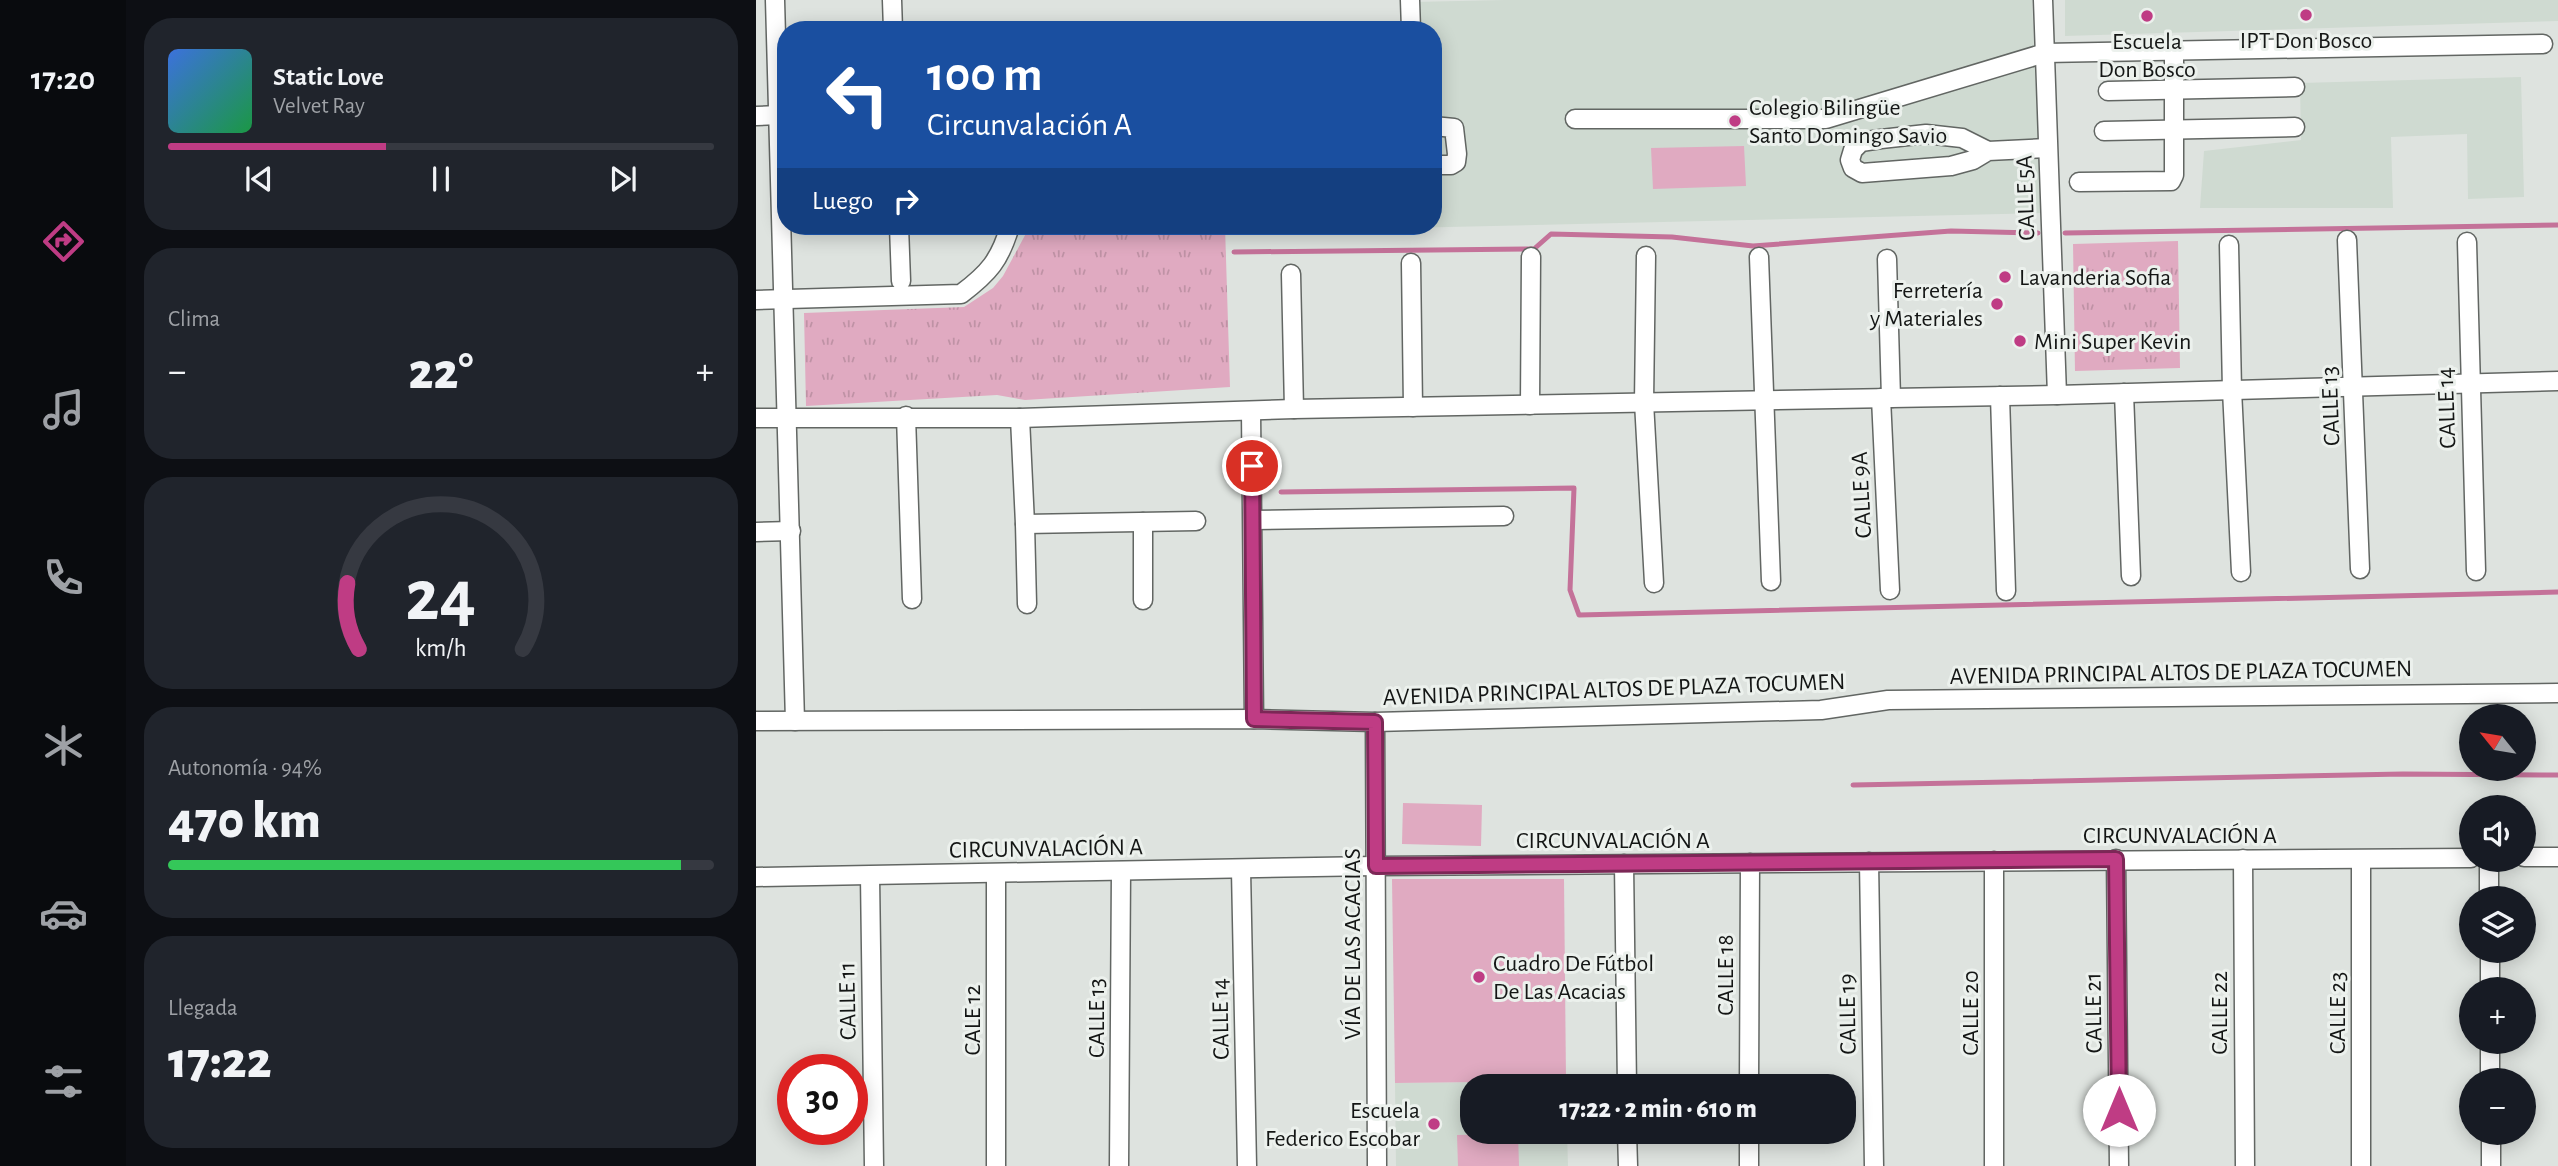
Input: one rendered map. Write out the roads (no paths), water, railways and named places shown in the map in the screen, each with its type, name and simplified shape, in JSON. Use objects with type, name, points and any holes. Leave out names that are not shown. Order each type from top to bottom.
[{"type":"street","points":[[775,0],[777,58]]},
{"type":"street","points":[[892,0],[893,21]]},
{"type":"street","points":[[1410,0],[1411,21]]},
{"type":"street","name":"CALLE 5A","points":[[2043,0],[2057,395]]},
{"type":"street","points":[[1575,119],[1826,119],[2045,53],[2543,44]]},
{"type":"street","points":[[2079,182],[2171,181],[2174,175],[2174,51]]},
{"type":"street","points":[[2108,91],[2295,87]]},
{"type":"street","points":[[756,116],[777,115]]},
{"type":"street","points":[[1442,127],[1454,128],[1458,153],[1456,162],[1442,164]]},
{"type":"street","points":[[2104,131],[2295,127]]},
{"type":"street","points":[[1987,151],[1962,138],[1926,134],[1861,142],[1853,150],[1850,160],[1853,168],[1862,173],[1910,171],[1951,166],[1973,160],[1987,151],[2047,148]]},
{"type":"street","points":[[782,235],[795,721]]},
{"type":"street","points":[[899,235],[901,281]]},
{"type":"street","points":[[756,300],[961,293],[983,278],[995,264],[1007,235]]},
{"type":"street","name":"CALLE 13","points":[[2347,240],[2360,569]]},
{"type":"street","name":"CALLE 14","points":[[2467,242],[2476,571]]},
{"type":"street","points":[[2229,245],[2232,390],[2241,572]]},
{"type":"street","points":[[1646,256],[1644,402],[1654,583]]},
{"type":"street","points":[[1530,405],[1531,257]]},
{"type":"street","points":[[1759,257],[1771,581]]},
{"type":"street","name":"CALLE 9A","points":[[1887,259],[1886,398],[1890,590]]},
{"type":"street","points":[[1411,263],[1413,407]]},
{"type":"street","points":[[1291,274],[1294,409]]},
{"type":"street","points":[[756,418],[1020,418],[1294,409],[2057,395],[2558,381]]},
{"type":"street","points":[[2124,393],[2131,576]]},
{"type":"street","points":[[2000,396],[2006,591]]},
{"type":"street","points":[[1251,411],[1254,719]]},
{"type":"street","points":[[906,416],[912,599]]},
{"type":"street","points":[[1020,418],[1027,604]]},
{"type":"street","points":[[1253,520],[1504,516]]},
{"type":"street","points":[[1026,524],[1196,521]]},
{"type":"street","points":[[1143,522],[1143,600]]},
{"type":"street","points":[[756,532],[791,531]]},
{"type":"street","name":"AVENIDA PRINCIPAL ALTOS DE PLAZA TOCUMEN","points":[[756,721],[1254,719],[1375,722],[1821,710],[1888,700],[2558,692]]},
{"type":"street","name":"VÍA DE LAS ACACIAS","points":[[1375,722],[1377,1166]]},
{"type":"street","points":[[2536,857],[2558,857]]},
{"type":"street","name":"CIRCUNVALACIÓN A","points":[[756,877],[1376,866],[2459,858]]},
{"type":"street","name":"CALLE 21","points":[[2116,859],[2119,1166]]},
{"type":"street","name":"CALLE 22","points":[[2243,859],[2245,1166]]},
{"type":"street","name":"CALLE 23","points":[[2361,860],[2361,1166]]},
{"type":"street","name":"CALLE 20","points":[[1994,861],[1994,1166]]},
{"type":"street","name":"CALLE 19","points":[[1869,862],[1874,1166]]},
{"type":"street","name":"CALLE 18","points":[[1749,1074],[1750,863]]},
{"type":"street","points":[[1624,864],[1627,1074]]},
{"type":"street","name":"CALLE 14","points":[[1241,870],[1247,1166]]},
{"type":"street","name":"CALLE 13","points":[[1119,1166],[1121,871]]},
{"type":"street","name":"CALE 12","points":[[996,874],[996,1166]]},
{"type":"street","name":"CALLE 11","points":[[870,876],[874,1166]]},
{"type":"street","points":[[1627,1144],[1628,1166]]},
{"type":"street","points":[[1749,1144],[1749,1166]]},
{"type":"street","points":[[2491,1145],[2491,1166]]},
{"type":"waterway","points":[[2065,233],[2558,225]]},
{"type":"waterway","points":[[1234,252],[1534,249],[1551,234],[1672,237],[1753,246],[1951,231],[2038,233]]},
{"type":"waterway","points":[[1281,492],[1574,488],[1570,590],[1579,615],[2558,592]]},
{"type":"waterway","points":[[1853,785],[2403,774],[2558,775]]},
{"type":"place","name":"IPT Don Bosco","points":[[2306,15]]},
{"type":"place","name":"Escuela Don Bosco","points":[[2147,16]]},
{"type":"place","name":"Colegio Bilingüe Santo Domingo Savio","points":[[1735,121]]},
{"type":"place","name":"Lavanderia Sofia","points":[[2005,277]]},
{"type":"place","name":"Ferretería y Materiales","points":[[1997,304]]},
{"type":"place","name":"Mini Super Kevin","points":[[2020,341]]},
{"type":"place","name":"Cuadro De Fútbol De Las Acacias","points":[[1479,977]]},
{"type":"place","name":"Escuela Federico Escobar","points":[[1434,1124]]}]
